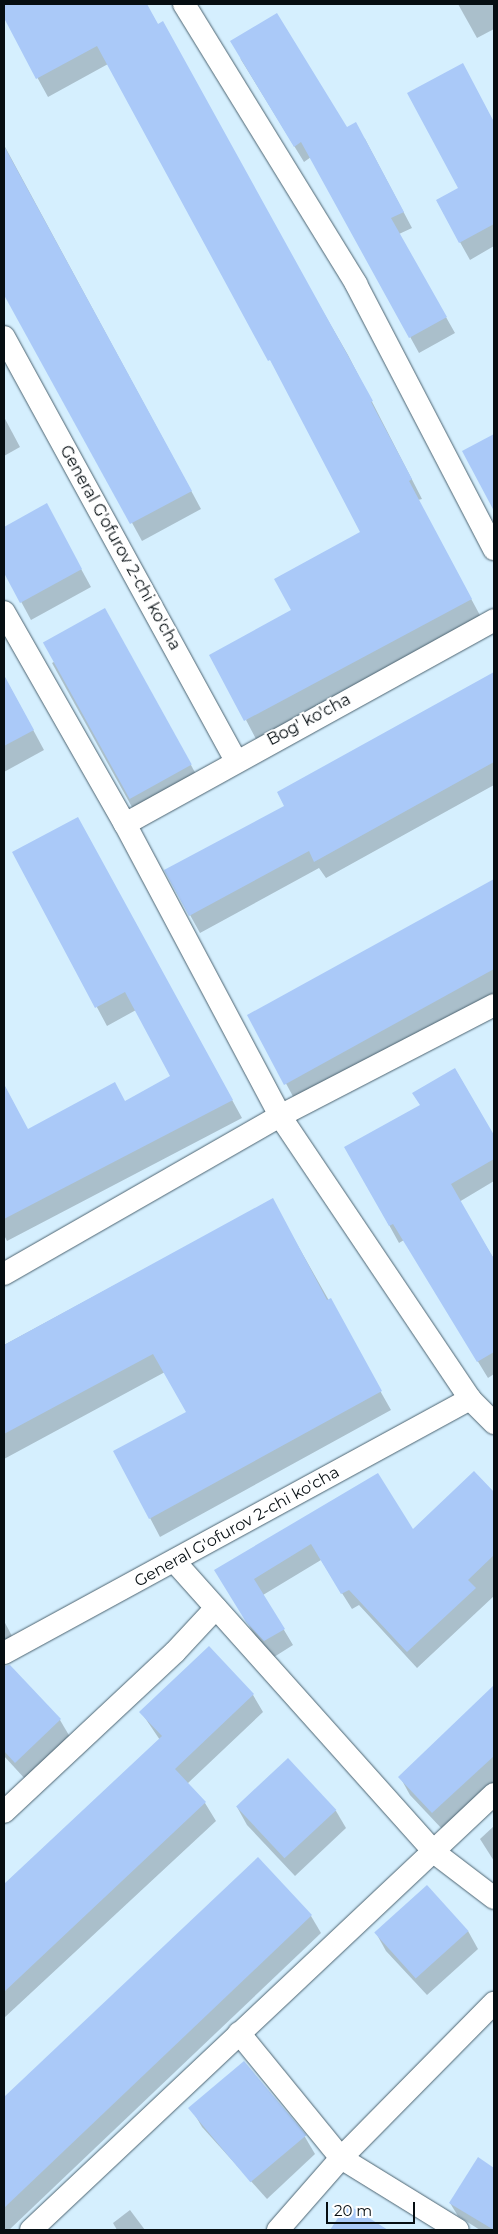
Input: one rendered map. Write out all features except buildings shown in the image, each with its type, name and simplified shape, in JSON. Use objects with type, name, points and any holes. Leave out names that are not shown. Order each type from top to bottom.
[{"type":"street","points":[[184,4],[356,284],[494,549]]},
{"type":"street","name":"General G'ofurov 2-chi ko'cha","points":[[4,338],[236,760]]},
{"type":"street","points":[[4,612],[125,824],[280,1116],[470,1398],[494,1423]]},
{"type":"street","name":"Bog' ko'cha","points":[[125,824],[236,760],[494,620]]},
{"type":"street","points":[[4,1274],[280,1116],[494,1004]]},
{"type":"street","name":"General G'ofurov 2-chi ko'cha","points":[[4,1653],[175,1562],[470,1398]]},
{"type":"street","points":[[175,1562],[435,1853],[494,1898]]},
{"type":"street","points":[[4,1812],[175,1652],[216,1608]]},
{"type":"street","points":[[31,2230],[239,2033],[435,1853],[494,1794]]},
{"type":"street","points":[[278,2230],[341,2158],[494,2003]]},
{"type":"street","points":[[239,2033],[341,2158],[458,2230]]}]
